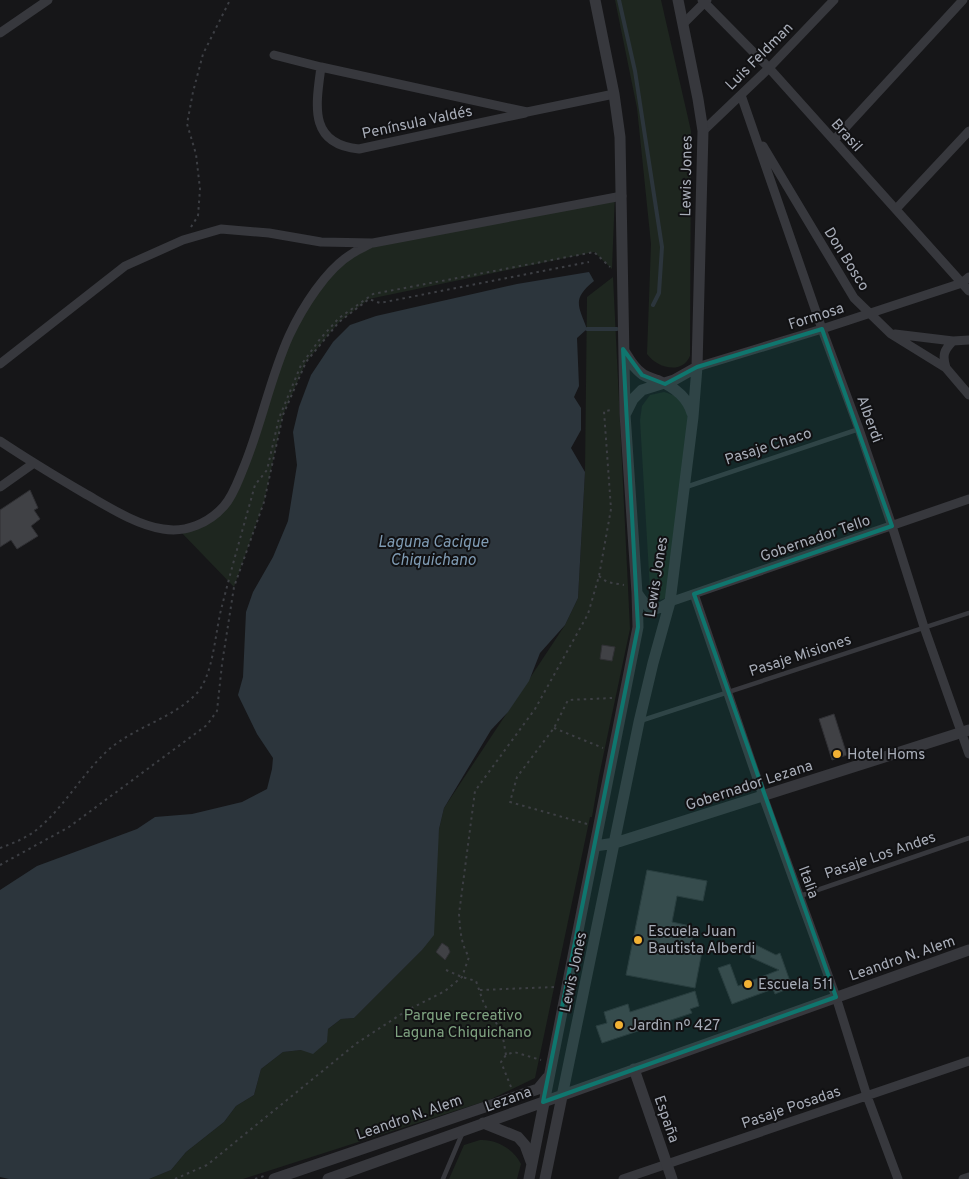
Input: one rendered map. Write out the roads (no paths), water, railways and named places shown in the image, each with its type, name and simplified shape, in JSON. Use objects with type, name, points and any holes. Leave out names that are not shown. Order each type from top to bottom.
[{"type":"street","points":[[0,34],[48,0]]},
{"type":"street","name":"Lewis Jones","points":[[529,1179],[638,627],[632,589],[622,412],[622,196],[620,137],[614,94],[595,0]]},
{"type":"street","name":"Lewis Jones","points":[[545,1179],[639,722],[670,602],[693,417],[697,367],[703,131],[678,0]]},
{"type":"street","name":"Luis Feldman","points":[[703,131],[769,68],[834,0]]},
{"type":"street","points":[[834,140],[963,0]]},
{"type":"street","points":[[683,24],[705,1]]},
{"type":"street","name":"Brasil","points":[[705,1],[769,68],[896,209],[966,280],[969,291]]},
{"type":"street","name":"Península Valdés","points":[[274,55],[527,112]]},
{"type":"street","name":"Península Valdés","points":[[321,67],[317,116],[322,130],[333,143],[347,148],[359,149],[614,94]]},
{"type":"street","name":"Alberdi","points":[[741,94],[822,329],[859,429],[924,627],[965,731],[969,754]]},
{"type":"street","name":"Don Bosco","points":[[754,131],[854,298],[891,334],[946,368],[969,395]]},
{"type":"street","points":[[896,209],[969,131]]},
{"type":"street","points":[[0,364],[125,266],[183,240],[221,229],[269,233],[321,242],[373,243],[622,196]]},
{"type":"street","points":[[0,441],[113,510],[163,529],[179,530],[196,526],[212,518],[225,505],[235,489],[289,336],[302,312],[318,287],[333,270],[352,253],[373,243]]},
{"type":"street","name":"Formosa","points":[[697,367],[822,329],[966,280]]},
{"type":"street","points":[[891,334],[953,341],[969,340]]},
{"type":"street","points":[[946,368],[943,358],[945,350],[953,341]]},
{"type":"street","points":[[623,350],[632,365],[642,375],[665,384],[680,393],[689,403],[693,417]]},
{"type":"street","points":[[622,412],[642,390],[665,384],[697,367]]},
{"type":"street","points":[[0,487],[34,463]]},
{"type":"street","name":"Gobernador Tello","points":[[670,602],[969,500]]},
{"type":"street","points":[[632,589],[645,605],[651,609],[661,608],[670,602]]},
{"type":"street","name":"Italia","points":[[694,594],[898,1179]]},
{"type":"street","name":"Gobernador Lezana","points":[[595,846],[615,843],[965,731]]},
{"type":"street","name":"Leandro N. Alem","points":[[563,1095],[969,950]]},
{"type":"street","name":"Pasaje Posadas","points":[[623,1179],[969,1061]]},
{"type":"street","name":"España","points":[[634,1069],[672,1179]]},
{"type":"street","name":"Leandro N. Alem","points":[[269,1177],[538,1089],[549,1077]]},
{"type":"street","name":"Lezana","points":[[463,1130],[563,1095]]},
{"type":"street","points":[[483,1124],[518,1137],[525,1145],[532,1164]]},
{"type":"street","name":"Leandro N. Alem","points":[[328,1179],[463,1130]]},
{"type":"street","points":[[963,1179],[969,1177]]},
{"type":"lane","name":"Pasaje Chaco","points":[[684,487],[859,429]]},
{"type":"lane","name":"Pasaje Misiones","points":[[639,722],[969,613]]},
{"type":"lane","name":"Pasaje Los Andes","points":[[800,896],[969,838]]},
{"type":"lane","points":[[444,1179],[463,1130]]},
{"type":"water","name":"Laguna Cacique Chiquichano","points":[[589,272],[594,281],[582,293],[579,303],[587,329],[577,338],[579,386],[574,397],[581,408],[581,430],[571,448],[585,472],[578,598],[565,625],[540,653],[529,681],[508,712],[491,730],[444,808],[439,829],[434,935],[422,950],[354,1018],[341,1019],[328,1029],[327,1042],[313,1054],[301,1050],[283,1052],[261,1069],[254,1095],[236,1106],[224,1122],[186,1152],[171,1170],[149,1179],[9,1179],[0,1177],[0,890],[37,866],[137,829],[155,817],[192,814],[242,802],[267,789],[273,758],[257,734],[238,695],[243,677],[246,612],[253,592],[273,557],[288,521],[297,465],[293,432],[299,407],[311,375],[333,342],[350,325],[376,316],[517,284]]},
{"type":"waterway","points":[[619,0],[635,71],[662,247],[659,293],[653,305]]},
{"type":"waterway","points":[[587,329],[617,329]]},
{"type":"place","name":"Hotel Homs","points":[[837,754]]},
{"type":"place","name":"Escuela Juan Bautista Alberdi","points":[[638,940]]},
{"type":"place","name":"Escuela 511","points":[[748,984]]},
{"type":"place","name":"Jardìn nº 427","points":[[619,1025]]},
{"type":"park label","name":"Parque recreativo Laguna Chiquichano","points":[[463,1024]]}]
